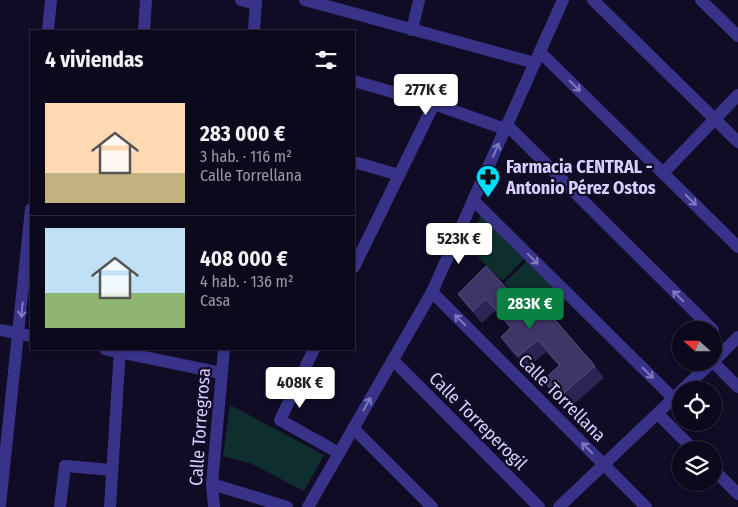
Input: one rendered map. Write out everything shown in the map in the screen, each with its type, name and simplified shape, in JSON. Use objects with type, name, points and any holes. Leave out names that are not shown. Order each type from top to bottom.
[{"type":"street","points":[[48,30],[51,0]]},
{"type":"street","points":[[144,30],[146,0]]},
{"type":"street","points":[[241,0],[256,2],[254,30]]},
{"type":"street","points":[[305,0],[341,5],[412,30],[538,58],[663,173],[738,247]]},
{"type":"street","points":[[412,30],[419,0]]},
{"type":"street","points":[[308,507],[432,292],[564,0]]},
{"type":"street","points":[[593,0],[738,142]]},
{"type":"street","points":[[701,0],[738,36]]},
{"type":"street","points":[[355,81],[506,127],[704,321]]},
{"type":"street","points":[[663,173],[738,95]]},
{"type":"street","points":[[355,263],[359,245],[399,175],[434,104]]},
{"type":"street","points":[[355,162],[399,175]]},
{"type":"street","points":[[473,200],[672,386]]},
{"type":"street","points":[[0,506],[25,335],[30,230]]},
{"type":"street","name":"Calle Torrellana","points":[[432,292],[646,507]]},
{"type":"street","points":[[0,330],[25,335]]},
{"type":"street","points":[[722,335],[734,342],[722,353]]},
{"type":"street","points":[[110,507],[120,350],[222,373]]},
{"type":"street","name":"Calle Torregrosa","points":[[214,507],[212,484],[224,350]]},
{"type":"street","points":[[314,350],[280,420],[339,453]]},
{"type":"street","name":"Calle Torreperogil","points":[[393,360],[539,507]]},
{"type":"street","points":[[692,381],[703,371]]},
{"type":"street","points":[[722,371],[738,387]]},
{"type":"street","points":[[559,507],[672,400]]},
{"type":"street","points":[[658,414],[685,441]]},
{"type":"street","points":[[353,428],[432,507]]},
{"type":"street","points":[[60,507],[65,466],[112,470]]},
{"type":"street","points":[[722,478],[738,494]]},
{"type":"street","points":[[212,484],[287,507]]},
{"type":"green space","points":[[481,215],[524,259],[502,281],[467,246]]},
{"type":"green space","points":[[527,261],[566,301],[541,325],[504,283]]},
{"type":"green space","points":[[230,405],[324,455],[304,491],[250,463],[223,456]]},
{"type":"building","points":[[486,266],[532,316],[543,306],[595,366],[558,398],[543,380],[560,365],[538,340],[518,356],[501,337],[511,327],[486,299],[473,311],[458,294]]},
{"type":"place","name":"Farmacia CENTRAL - Antonio Pérez Ostos","points":[[488,198]]}]
